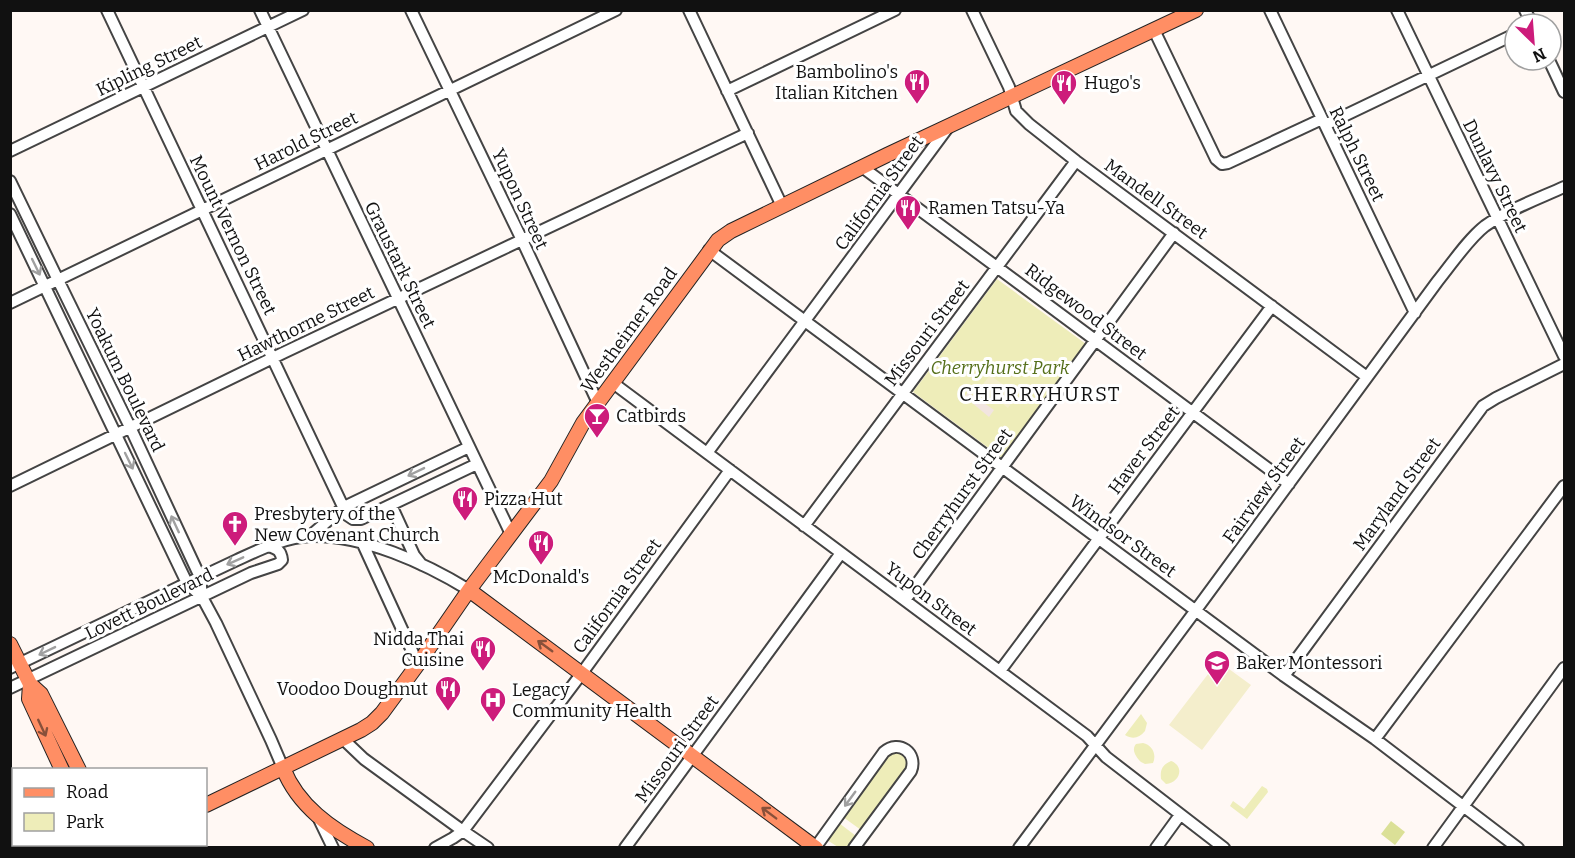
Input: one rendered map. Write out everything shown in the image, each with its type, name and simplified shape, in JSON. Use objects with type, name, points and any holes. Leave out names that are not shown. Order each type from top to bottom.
[{"type":"main road","name":"Westheimer Road","points":[[207,805],[343,739],[372,723],[382,713],[469,590],[551,481],[573,439],[598,403],[718,240],[731,231],[862,167],[1196,10]]},
{"type":"main road","points":[[469,590],[816,847]]},
{"type":"main road","points":[[10,644],[15,666],[41,694],[78,768]]},
{"type":"main road","points":[[29,682],[29,699],[61,768]]},
{"type":"main road","points":[[283,768],[291,786],[318,817],[367,848]]},
{"type":"street","name":"Mount Vernon Street","points":[[107,10],[344,507]]},
{"type":"street","name":"Graustark Street","points":[[260,10],[511,534]]},
{"type":"street","name":"Kipling Street","points":[[10,151],[303,10]]},
{"type":"street","name":"Yupon Street","points":[[411,10],[598,403]]},
{"type":"street","name":"Harold Street","points":[[10,303],[616,10]]},
{"type":"street","points":[[689,10],[782,206]]},
{"type":"street","points":[[727,91],[895,10]]},
{"type":"street","name":"Mandell Street","points":[[972,10],[1009,87],[1016,111],[1029,124],[1367,377]]},
{"type":"street","name":"Ralph Street","points":[[1270,10],[1415,313]]},
{"type":"street","name":"Dunlavy Street","points":[[1397,10],[1564,356]]},
{"type":"street","points":[[1154,30],[1216,159],[1222,164],[1323,122],[1503,40]]},
{"type":"street","points":[[1555,72],[1564,92]]},
{"type":"street","name":"California Street","points":[[707,453],[949,126]]},
{"type":"street","name":"Hawthorne Street","points":[[10,486],[273,358],[748,133]]},
{"type":"street","name":"Missouri Street","points":[[804,525],[1076,161]]},
{"type":"street","name":"Ridgewood Street","points":[[862,167],[1289,484]]},
{"type":"street","name":"Yoakum Boulevard","points":[[10,181],[200,577],[202,597]]},
{"type":"street","name":"Fairview Street","points":[[1019,848],[1462,251],[1480,231],[1498,218],[1564,187]]},
{"type":"street","name":"Yoakum Boulevard","points":[[10,214],[187,583],[202,597],[216,623],[283,768]]},
{"type":"street","name":"Cherryhurst Street","points":[[905,600],[1174,233]]},
{"type":"street","name":"Windsor Street","points":[[709,250],[1284,676],[1375,739],[1518,848]]},
{"type":"street","name":"Haver Street","points":[[1000,671],[1272,306]]},
{"type":"street","name":"Maryland Street","points":[[1284,676],[1484,406],[1564,364]]},
{"type":"street","name":"Yupon Street","points":[[613,383],[1087,736],[1106,757],[1224,848]]},
{"type":"street","name":"Lovett Boulevard","points":[[15,666],[269,546],[288,539],[310,536],[344,507],[469,447]]},
{"type":"street","points":[[344,507],[347,515],[353,519],[361,519],[477,464]]},
{"type":"street","name":"California Street","points":[[435,848],[463,831],[730,470]]},
{"type":"street","points":[[1375,739],[1564,486]]},
{"type":"street","points":[[391,505],[414,555],[422,565]]},
{"type":"street","points":[[310,536],[337,537],[362,542],[449,577],[469,590]]},
{"type":"street","points":[[362,542],[418,664]]},
{"type":"street","name":"Lovett Boulevard","points":[[10,688],[29,682],[251,573],[278,564],[282,560],[281,553],[277,548],[269,546]]},
{"type":"street","name":"Missouri Street","points":[[625,848],[841,553]]},
{"type":"street","points":[[1433,848],[1564,668]]},
{"type":"street","points":[[343,739],[364,759],[488,848]]},
{"type":"street","points":[[816,847],[885,752],[895,747],[906,749],[913,759],[911,771],[854,848]]},
{"type":"street","points":[[1156,848],[1180,815]]},
{"type":"street","points":[[318,817],[333,848]]},
{"type":"green space","name":"Cherryhurst Park","points":[[997,279],[1086,344],[1002,458],[913,392]]},
{"type":"green space","points":[[1141,714],[1147,723],[1145,731],[1136,738],[1125,735]]},
{"type":"green space","points":[[1143,743],[1153,750],[1153,763],[1145,764],[1136,756],[1134,751],[1136,744]]},
{"type":"green space","points":[[896,751],[904,753],[908,760],[907,767],[861,830],[843,817],[889,755]]},
{"type":"green space","points":[[1171,761],[1178,767],[1179,774],[1175,781],[1166,784],[1161,779],[1161,770]]},
{"type":"green space","points":[[1262,786],[1268,792],[1247,819],[1230,806],[1233,801],[1244,809]]},
{"type":"green space","points":[[1391,821],[1405,832],[1395,845],[1381,834]]},
{"type":"green space","points":[[839,823],[856,836],[848,847],[838,847],[827,840]]},
{"type":"shaded area","points":[[990,375],[1017,395],[1008,408],[981,387]]},
{"type":"shaded area","points":[[968,392],[994,410],[989,417],[965,397]]},
{"type":"shaded area","points":[[1218,661],[1251,685],[1202,750],[1169,725]]},
{"type":"place","name":"Bambolino's Italian Kitchen","points":[[917,105]]},
{"type":"place","name":"Hugo's","points":[[1064,106]]},
{"type":"place","name":"Ramen Tatsu-Ya","points":[[908,231]]},
{"type":"place","name":"Catbirds","points":[[597,439]]},
{"type":"place","name":"Pizza Hut","points":[[465,522]]},
{"type":"place","name":"Presbytery of the New Covenant Church","points":[[235,547]]},
{"type":"place","name":"McDonald's","points":[[541,566]]},
{"type":"place","name":"Nidda Thai Cuisine","points":[[483,672]]},
{"type":"place","name":"Baker Montessori","points":[[1217,686]]},
{"type":"place","name":"Voodoo Doughnut","points":[[448,712]]},
{"type":"place","name":"Legacy Community Health","points":[[493,723]]},
{"type":"district","name":"CHERRYHURST","points":[[1040,394]]}]
